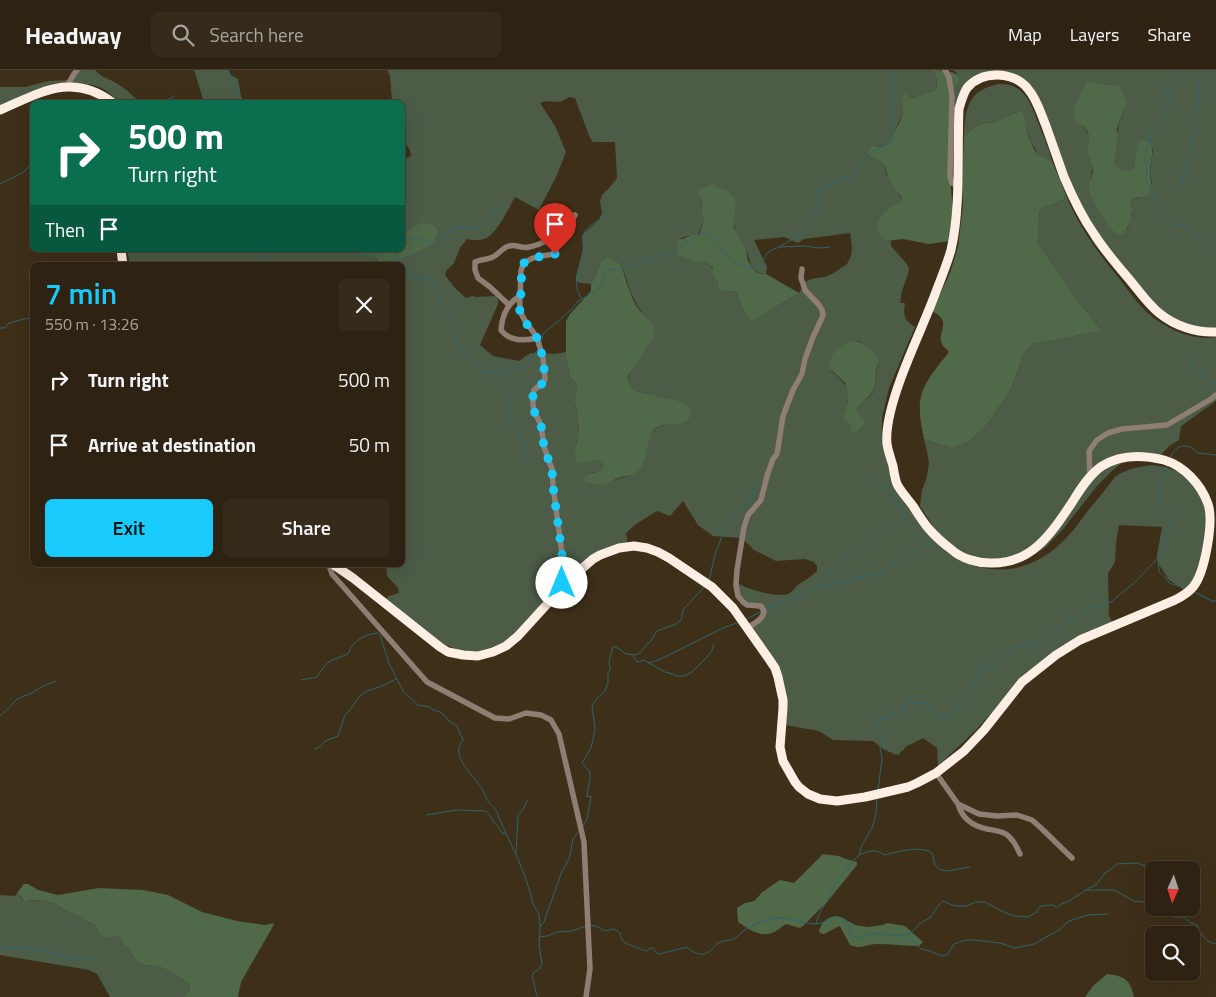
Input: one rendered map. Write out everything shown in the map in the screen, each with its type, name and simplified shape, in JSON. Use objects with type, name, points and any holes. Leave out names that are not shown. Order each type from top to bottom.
[{"type":"highway","points":[[337,567],[440,647],[448,652],[471,656],[494,652],[513,641],[585,566],[600,555],[619,548],[634,546],[658,552],[712,587],[732,608],[770,659],[778,677],[783,708],[780,742],[781,755],[788,770],[800,787],[813,797],[829,801],[865,797],[908,787],[936,773],[964,752],[1022,682],[1056,655],[1080,640],[1181,597],[1188,592],[1197,581],[1202,570],[1209,532],[1209,508],[1203,492],[1196,482],[1181,468],[1167,461],[1152,457],[1126,457],[1102,466],[1090,478],[1041,544],[1022,557],[998,563],[972,560],[954,552],[930,530],[898,485],[887,444],[892,403],[905,366],[948,262],[954,236],[956,215],[959,109],[965,92],[972,84],[982,78],[996,75],[1009,76],[1021,82],[1029,90],[1036,101],[1068,185],[1084,219],[1109,255],[1145,299],[1160,314],[1183,327],[1202,332],[1216,332]]},
{"type":"highway","points":[[0,110],[35,94],[67,86],[92,90],[109,100]]},
{"type":"street","points":[[67,86],[77,70]]},
{"type":"street","points":[[945,70],[949,77],[952,96],[950,176],[952,182],[957,186]]},
{"type":"street","points":[[509,305],[490,286],[478,278],[474,270],[475,262],[492,258],[506,246],[527,248],[547,240],[568,226],[575,215]]},
{"type":"street","points":[[555,254],[538,257],[524,263],[521,268],[520,311],[523,319],[537,338],[543,358],[545,379],[534,390],[533,405],[541,425],[544,447],[552,470],[564,569],[562,589]]},
{"type":"street","points":[[747,628],[760,620],[763,617],[764,611],[761,606],[748,605],[738,596],[736,585],[744,527],[748,515],[761,500],[773,459],[777,454],[783,416],[793,390],[802,374],[812,336],[823,315],[819,305],[805,290],[801,278],[802,269]]},
{"type":"street","points":[[520,296],[509,305],[501,326],[502,332],[511,338],[537,338]]},
{"type":"street","points":[[1090,478],[1089,451],[1097,440],[1108,433],[1122,429],[1168,425],[1211,400],[1216,395]]},
{"type":"street","points":[[330,567],[332,574],[427,682],[495,718],[510,720],[526,713],[541,715],[551,720],[559,734],[584,842],[590,969],[586,997]]},
{"type":"street","points":[[936,773],[958,804],[962,814],[978,827],[1007,835],[1020,854]]},
{"type":"street","points":[[958,804],[979,814],[997,816],[1017,815],[1032,820],[1072,858]]},
{"type":"green space","points":[[79,70],[95,70],[122,87],[137,100],[118,100],[104,89],[93,85],[75,83],[0,105],[0,87],[25,87],[49,81],[70,80]]},
{"type":"green space","points":[[194,70],[228,70],[232,76],[238,79],[243,100],[203,100]]},
{"type":"green space","points":[[387,70],[930,70],[934,72],[937,83],[936,90],[910,98],[902,106],[902,116],[892,136],[892,141],[883,147],[878,146],[868,154],[883,164],[887,175],[902,200],[886,241],[891,241],[891,246],[907,264],[909,269],[900,303],[905,303],[905,317],[915,327],[889,388],[882,418],[883,449],[893,478],[932,538],[943,549],[955,558],[976,566],[1008,569],[1030,564],[1049,553],[1072,531],[1115,477],[1121,473],[1134,468],[1152,465],[1165,467],[1179,472],[1199,487],[1209,520],[1199,575],[1186,591],[1169,580],[1158,563],[1157,555],[1162,527],[1119,525],[1115,562],[1108,573],[1109,616],[1114,625],[1059,652],[1015,687],[976,730],[938,766],[937,748],[923,738],[907,746],[898,755],[883,749],[873,741],[833,740],[819,731],[785,725],[786,700],[751,628],[763,611],[742,602],[737,583],[763,592],[785,595],[815,573],[817,566],[814,562],[805,559],[776,561],[754,550],[742,538],[713,536],[698,525],[683,501],[670,516],[657,511],[636,524],[626,533],[628,545],[608,548],[590,556],[517,638],[487,652],[458,650],[437,641],[383,602],[389,596],[399,593],[398,588],[387,576],[386,567],[405,567],[405,262],[129,262],[127,252],[361,252],[375,256],[376,260],[431,245],[415,225],[405,232],[405,159],[411,156],[405,141],[405,100],[392,100],[390,75]],"holes":[[[569,97],[575,98],[593,142],[615,142],[617,178],[602,195],[600,201],[602,213],[599,220],[582,235],[583,249],[576,281],[591,284],[599,267],[609,257],[621,264],[638,307],[648,319],[650,344],[633,367],[628,382],[636,391],[676,400],[678,425],[663,425],[655,430],[630,476],[596,484],[590,484],[592,473],[602,470],[603,465],[598,460],[582,464],[574,456],[579,429],[575,402],[577,385],[570,377],[566,352],[555,354],[531,353],[520,361],[493,356],[480,345],[498,304],[496,296],[472,296],[466,298],[445,275],[467,239],[480,240],[489,237],[502,221],[515,197],[539,210],[557,175],[566,152],[555,126],[540,103],[546,101],[560,102]],[[711,183],[726,189],[736,205],[734,225],[756,271],[766,274],[767,267],[754,240],[784,237],[798,243],[804,239],[850,233],[852,248],[847,264],[832,274],[805,282],[799,293],[752,322],[742,308],[736,291],[723,292],[719,290],[713,275],[713,269],[707,263],[694,262],[679,256],[679,239],[698,235],[704,220],[701,213],[702,202],[700,200],[707,186]],[[858,341],[867,347],[879,362],[874,390],[858,407],[859,414],[852,425],[844,413],[848,399],[847,389],[831,371]]]},
{"type":"green space","points":[[930,70],[955,73],[959,78],[959,83],[953,88],[951,189],[953,211],[951,241],[929,244],[903,239],[886,241],[878,232],[877,224],[885,212],[902,200],[890,182],[884,165],[872,158],[868,151],[872,146],[883,147],[892,141],[893,133],[902,116],[902,101],[906,93],[910,98],[914,98],[936,90],[937,83],[934,72]]},
{"type":"green space","points":[[953,70],[1216,70],[1216,328],[1188,327],[1160,313],[1086,224],[1023,80],[982,77],[958,101],[952,115],[953,87],[957,73]],"holes":[[[1096,83],[1111,85],[1123,114],[1118,127],[1119,136],[1115,166],[1122,170],[1135,167],[1135,159],[1153,149],[1150,172],[1152,184],[1140,198],[1133,199],[1130,205],[1132,215],[1129,220],[1128,229],[1089,189],[1093,167],[1088,153],[1089,137],[1074,108],[1079,98]]]},
{"type":"green space","points":[[1087,81],[1120,87],[1127,102],[1117,128],[1119,135],[1115,165],[1119,169],[1124,170],[1135,167],[1138,142],[1142,140],[1150,143],[1151,147],[1151,188],[1148,195],[1133,199],[1130,205],[1132,209],[1131,218],[1124,234],[1118,234],[1112,230],[1097,208],[1089,191],[1093,169],[1088,153],[1089,136],[1086,129],[1077,124],[1074,115],[1074,107]]},
{"type":"green space","points":[[999,84],[1015,87],[1026,96],[1052,161],[1037,156],[1020,111],[994,122],[979,124],[964,136],[967,109],[970,102],[981,91]]},
{"type":"green space","points":[[1020,111],[1023,112],[1026,128],[1037,155],[1052,161],[1066,195],[1063,200],[1040,210],[1038,243],[1078,301],[1102,331],[1032,344],[1025,351],[1010,391],[986,426],[967,443],[952,448],[924,439],[920,406],[921,396],[926,384],[949,352],[941,341],[942,320],[939,315],[932,311],[950,273],[958,247],[963,205],[964,136],[979,124],[994,122]]},
{"type":"green space","points":[[711,183],[726,189],[735,198],[734,228],[746,249],[748,261],[754,270],[766,274],[799,293],[752,322],[742,308],[736,291],[723,292],[719,290],[713,275],[713,268],[707,263],[694,262],[678,254],[679,239],[691,235],[699,235],[704,220],[701,213],[702,202],[699,189]]},
{"type":"green space","points":[[1066,195],[1077,219],[1091,241],[1134,298],[1148,313],[1165,325],[1186,335],[1201,338],[1216,337],[1216,401],[1181,426],[1179,440],[1169,446],[1161,455],[1123,462],[1113,470],[1097,486],[1064,528],[1046,547],[1037,553],[1017,560],[983,560],[961,552],[937,532],[920,506],[929,464],[924,439],[952,448],[967,443],[986,426],[1010,391],[1025,351],[1031,344],[1102,331],[1078,301],[1038,243],[1040,210],[1063,200]]},
{"type":"green space","points":[[423,223],[435,226],[438,231],[432,245],[393,262],[379,262],[374,256],[358,252],[405,252],[405,232],[415,225]]},
{"type":"green space","points":[[609,257],[621,264],[634,302],[654,327],[654,337],[628,376],[628,382],[636,391],[676,400],[685,404],[690,408],[691,415],[683,423],[659,426],[653,431],[646,455],[636,473],[604,484],[596,484],[583,480],[585,476],[602,470],[603,465],[598,460],[582,464],[577,463],[574,456],[579,429],[575,401],[577,385],[570,377],[566,355],[566,321],[591,291],[591,284],[599,267],[603,260]]},
{"type":"green space","points":[[854,341],[869,348],[876,354],[879,360],[874,389],[857,409],[864,419],[864,423],[857,431],[852,432],[850,430],[852,425],[844,420],[848,401],[845,383],[829,368],[836,350]]},
{"type":"green space","points":[[823,854],[839,856],[857,862],[857,865],[827,902],[804,925],[800,928],[786,924],[772,933],[763,934],[754,932],[738,922],[737,908],[745,903],[754,901],[761,893],[780,880],[794,883]]},
{"type":"green space","points":[[24,884],[58,895],[99,888],[143,890],[168,895],[202,912],[237,921],[265,925],[274,923],[241,982],[238,997],[183,997],[190,991],[189,984],[172,972],[160,967],[138,963],[127,947],[121,942],[120,937],[109,938],[99,934],[94,924],[85,921],[75,913],[69,913],[54,903],[37,900],[25,901],[17,893]]},
{"type":"green space","points":[[17,893],[22,899],[54,903],[69,913],[75,913],[85,921],[94,924],[98,929],[120,937],[121,942],[127,947],[138,963],[160,967],[172,972],[189,984],[190,991],[183,997],[110,997],[97,974],[89,970],[0,955],[0,895],[15,896]]},
{"type":"green space","points":[[835,916],[841,917],[855,925],[867,927],[887,923],[905,926],[923,942],[919,946],[877,944],[861,947],[850,945],[839,926],[824,934],[820,933],[819,930],[823,922]]},
{"type":"green space","points":[[1107,974],[1122,977],[1128,982],[1134,997],[1085,997],[1093,986]]},
{"type":"waterway","points":[[228,70],[240,100]]},
{"type":"waterway","points":[[541,344],[543,334],[571,310],[578,301],[598,290],[602,285],[604,271],[633,267],[672,252],[702,233],[713,238],[735,262],[756,269],[759,267],[771,250],[798,236],[803,231],[815,214],[818,203],[818,189],[831,182],[852,176],[860,163],[872,152],[890,143],[893,104],[890,70]]},
{"type":"waterway","points":[[1181,70],[1174,79],[1173,86],[1171,88],[1164,88],[1165,93],[1171,93],[1173,98],[1164,116],[1152,131],[1147,146],[1145,158],[1147,169],[1146,181],[1155,195],[1159,209],[1175,224],[1184,225],[1216,250]]},
{"type":"waterway","points":[[1181,187],[1186,164],[1190,156],[1193,114],[1198,106],[1200,79],[1208,70]]},
{"type":"waterway","points":[[166,100],[175,96]]},
{"type":"waterway","points":[[0,184],[24,172],[30,164]]},
{"type":"waterway","points":[[405,240],[419,238],[435,245],[456,227],[477,227],[502,207]]},
{"type":"waterway","points":[[581,298],[576,280],[582,259],[584,233],[595,222],[608,215]]},
{"type":"waterway","points":[[779,247],[830,247]]},
{"type":"waterway","points":[[267,252],[268,262]]},
{"type":"waterway","points":[[360,252],[369,256],[377,252]]},
{"type":"waterway","points":[[396,252],[399,262]]},
{"type":"waterway","points":[[405,272],[412,276],[430,277],[438,291],[442,306],[458,328],[456,341],[466,356],[479,365],[484,373],[500,372],[525,365],[539,349]]},
{"type":"waterway","points":[[0,328],[5,328],[9,323],[30,318]]},
{"type":"waterway","points":[[1186,355],[1191,365],[1200,370],[1205,378],[1216,385]]},
{"type":"waterway","points":[[500,372],[512,390],[508,416],[522,440],[527,463]]},
{"type":"waterway","points":[[1171,457],[1176,449],[1183,446],[1191,447],[1198,453],[1216,455]]},
{"type":"waterway","points":[[878,791],[882,758],[880,747],[882,737],[876,720],[889,717],[904,709],[904,704],[908,702],[929,704],[940,719],[947,719],[960,702],[965,700],[973,688],[981,667],[986,666],[996,669],[1001,658],[1006,656],[1015,647],[1020,645],[1032,646],[1050,632],[1058,632],[1066,624],[1068,616],[1078,618],[1091,605],[1111,602],[1135,582],[1161,555],[1165,533],[1173,521],[1173,512],[1164,504],[1158,494],[1158,489],[1167,466]]},
{"type":"waterway","points":[[816,587],[843,560],[905,516],[890,491],[867,479]]},
{"type":"waterway","points":[[709,580],[722,536],[738,510],[751,499],[754,486]]},
{"type":"waterway","points":[[765,609],[816,588],[884,572],[931,541]]},
{"type":"waterway","points":[[1158,559],[1159,572],[1169,583],[1185,588]]},
{"type":"waterway","points":[[583,826],[587,819],[591,796],[587,797],[590,772],[582,763],[591,748],[595,729],[592,706],[605,691],[608,683],[609,661],[613,647],[626,654],[636,655],[641,652],[657,631],[676,624],[681,620],[683,610],[704,587]]},
{"type":"waterway","points":[[1193,591],[1212,601],[1216,601]]},
{"type":"waterway","points":[[745,620],[762,611]]},
{"type":"waterway","points":[[649,663],[739,622]]},
{"type":"waterway","points":[[301,680],[317,677],[330,661],[348,654],[359,639],[377,633],[380,635],[389,663],[403,691],[418,705],[430,707],[440,712],[457,726],[463,740],[459,746],[460,758],[482,789],[488,801],[497,811],[526,879],[534,906],[539,914],[539,945],[542,964],[532,976],[538,997]]},
{"type":"waterway","points":[[633,656],[637,662],[644,660],[665,672],[676,676],[685,676],[692,672],[708,656],[714,643]]},
{"type":"waterway","points":[[315,749],[325,741],[338,736],[345,715],[359,697],[367,691],[396,679]]},
{"type":"waterway","points":[[0,716],[17,699],[56,681]]},
{"type":"waterway","points":[[816,924],[835,883],[859,855],[862,845],[872,828],[876,814],[877,798]]},
{"type":"waterway","points":[[516,854],[518,815],[527,801]]},
{"type":"waterway","points":[[426,815],[457,810],[486,811],[502,833],[506,834]]},
{"type":"waterway","points":[[540,928],[544,922],[562,871],[569,859],[573,839],[579,831]]},
{"type":"waterway","points":[[859,855],[872,851],[878,851],[884,855],[908,850],[921,850],[932,853],[935,865],[939,869],[947,871],[970,867]]},
{"type":"waterway","points":[[590,925],[606,931],[616,930],[623,941],[646,951],[653,947],[658,954],[686,947],[697,954],[707,953],[718,943],[734,939],[753,925],[773,918],[784,918],[815,924],[838,917],[847,921],[851,936],[858,938],[874,933],[897,936],[909,934],[919,924],[931,917],[943,901],[955,906],[985,902],[1014,916],[1028,917],[1041,906],[1053,905],[1057,908],[1096,885],[1105,873],[1117,864],[1137,863],[1145,866]]},
{"type":"waterway","points":[[1086,890],[1114,890],[1134,901],[1145,902]]},
{"type":"waterway","points":[[907,936],[921,949],[942,956],[947,955],[954,944],[966,940],[1000,943],[1015,948],[1034,944],[1059,930],[1069,921],[1088,915],[1108,914]]},
{"type":"waterway","points":[[1172,916],[1184,917],[1197,925],[1206,940],[1216,944]]},
{"type":"waterway","points":[[539,937],[557,932],[572,931],[586,926]]},
{"type":"waterway","points":[[0,949],[45,950],[75,959],[95,959]]},
{"type":"route","points":[[555,254],[538,257],[524,263],[521,268],[522,286],[519,307],[523,319],[537,338],[543,358],[545,380],[534,390],[533,405],[538,422],[541,425],[544,447],[552,470],[564,569],[562,583]]}]
